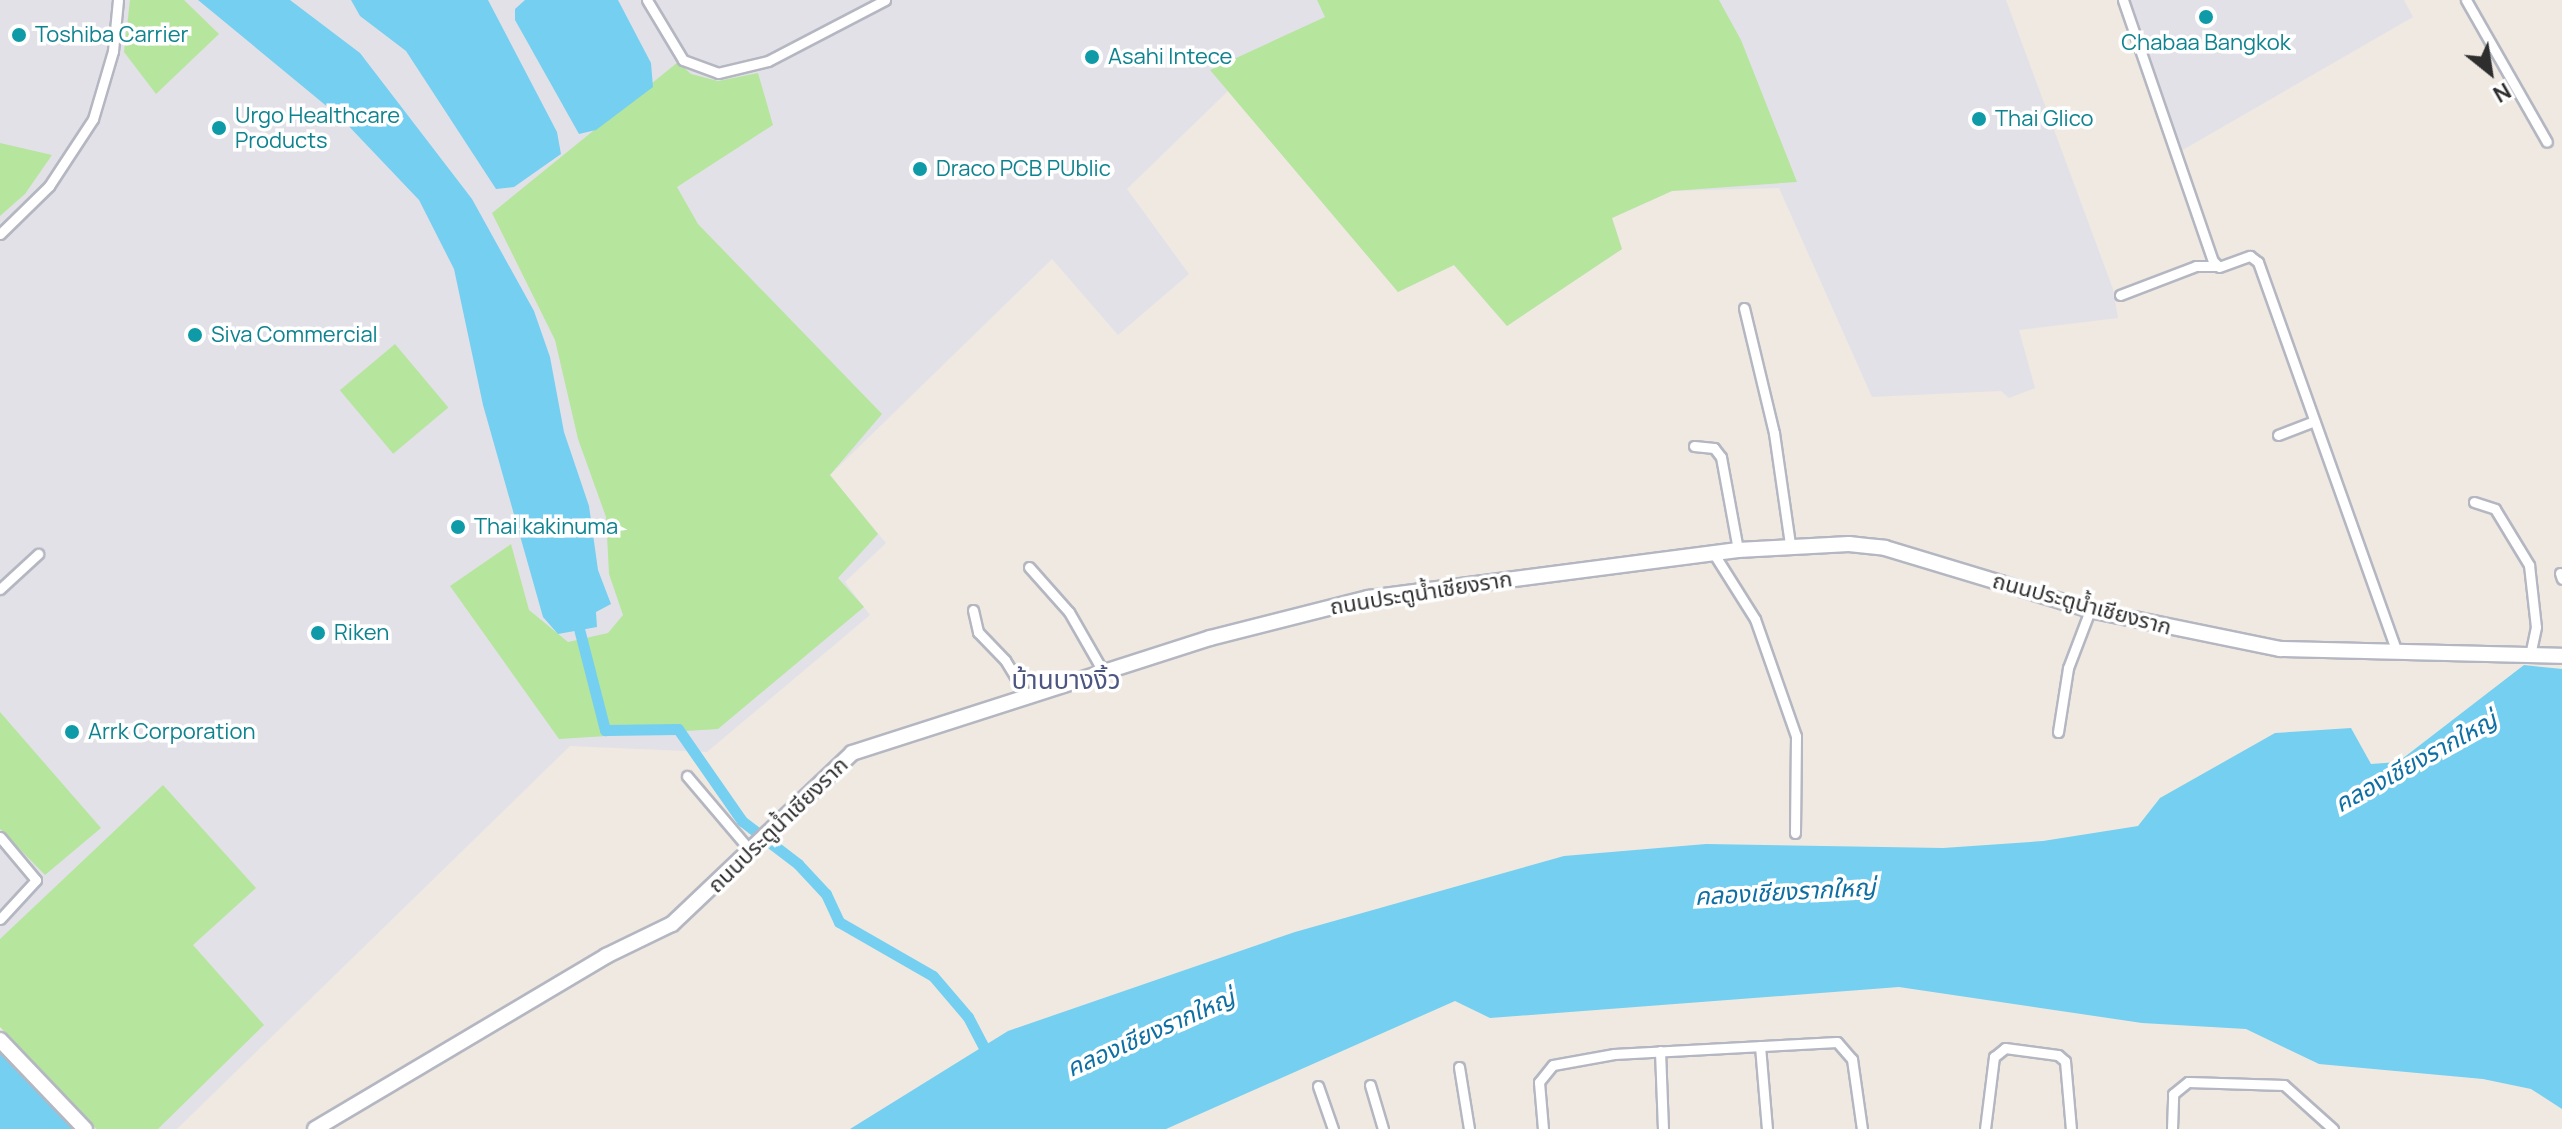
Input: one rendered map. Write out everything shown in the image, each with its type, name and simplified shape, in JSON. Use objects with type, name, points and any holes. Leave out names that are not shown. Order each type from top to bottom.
[{"type":"street","points":[[0,234],[49,186],[93,119],[113,51],[118,0]]},
{"type":"street","points":[[647,0],[683,60],[718,73],[747,70],[885,0]]},
{"type":"street","points":[[2123,0],[2216,266]]},
{"type":"street","points":[[2466,0],[2547,142]]},
{"type":"street","points":[[2120,295],[2196,266],[2256,259],[2397,652]]},
{"type":"street","points":[[1744,308],[1774,435],[1790,544]]},
{"type":"street","points":[[2278,435],[2314,421]]},
{"type":"street","points":[[1694,446],[1714,448],[1721,457],[1738,550]]},
{"type":"street","points":[[2474,502],[2495,509],[2529,565],[2536,627],[2530,655]]},
{"type":"street","name":"ถนนประตูน้ำเชียงราก","points":[[315,1129],[606,956],[648,939],[687,912],[768,828],[852,753],[1210,638],[1368,598],[1790,544],[1885,548],[2090,610],[2280,649],[2562,656]]},
{"type":"street","points":[[0,589],[38,554]]},
{"type":"street","points":[[1714,554],[1755,619],[1796,736],[1795,833]]},
{"type":"street","points":[[1029,567],[1069,612],[1104,673]]},
{"type":"street","points":[[973,610],[978,632],[1005,660],[1027,696]]},
{"type":"street","points":[[2058,732],[2068,668],[2090,610]]},
{"type":"street","points":[[687,776],[751,847]]},
{"type":"street","points":[[0,837],[36,880],[0,919]]},
{"type":"street","points":[[0,1040],[85,1129]]},
{"type":"street","points":[[1543,1129],[1542,1071],[1614,1054],[1837,1042],[1846,1048],[1862,1129]]},
{"type":"street","points":[[1760,1046],[1767,1129]]},
{"type":"street","points":[[1985,1129],[1994,1057],[2005,1048],[2058,1055],[2065,1061],[2071,1129]]},
{"type":"street","points":[[1660,1051],[1663,1129]]},
{"type":"street","points":[[1459,1067],[1469,1129]]},
{"type":"street","points":[[2172,1129],[2173,1094],[2188,1082],[2284,1085],[2333,1129]]},
{"type":"street","points":[[1370,1085],[1383,1129]]},
{"type":"street","points":[[1318,1086],[1333,1129]]},
{"type":"shaded area","points":[[0,0],[2006,0],[2113,289],[2118,318],[2019,330],[2035,388],[2009,398],[2001,391],[1872,397],[1779,188],[1672,191],[1612,218],[1622,249],[1507,326],[1454,265],[1398,292],[1228,91],[1127,189],[1189,274],[1118,335],[1052,259],[830,475],[886,543],[845,582],[870,615],[707,752],[570,746],[177,1129],[96,1129],[0,1027]]},
{"type":"shaded area","points":[[2117,0],[2404,0],[2413,17],[2174,155]]},
{"type":"green space","points":[[130,0],[184,0],[219,34],[156,94],[124,52]]},
{"type":"green space","points":[[1317,0],[1719,0],[1741,40],[1797,182],[1672,191],[1612,218],[1622,249],[1507,326],[1454,265],[1398,292],[1210,70],[1325,17]]},
{"type":"green space","points":[[678,62],[691,74],[718,81],[758,73],[773,125],[677,187],[698,224],[882,414],[830,475],[878,534],[838,578],[864,607],[718,729],[559,739],[450,586],[511,544],[529,610],[568,642],[608,633],[623,615],[609,574],[606,517],[578,439],[555,340],[492,213]]},
{"type":"green space","points":[[0,143],[52,155],[25,194],[0,216]]},
{"type":"green space","points":[[395,344],[448,408],[393,454],[340,390]]},
{"type":"green space","points":[[0,712],[101,828],[45,875],[0,829]]},
{"type":"green space","points":[[163,785],[256,888],[193,945],[264,1025],[158,1129],[96,1129],[0,1027],[0,939]]},
{"type":"water","points":[[198,0],[290,0],[360,53],[472,199],[534,311],[550,357],[564,432],[589,506],[598,570],[611,604],[596,612],[597,627],[558,634],[543,617],[483,405],[454,269],[419,200],[341,118]]},
{"type":"water","points":[[351,0],[488,0],[557,132],[561,154],[514,187],[496,189],[406,51],[360,16]]},
{"type":"water","points":[[525,0],[618,0],[651,63],[653,87],[596,130],[579,134],[515,20],[515,9]]},
{"type":"water","name":"คลองเชียงรากใหญ่","points":[[2524,665],[2562,669],[2562,1109],[2531,1089],[2483,1079],[2319,1064],[2246,1029],[2142,1023],[1899,987],[1490,1018],[1455,1001],[1166,1129],[850,1129],[1008,1031],[1295,932],[1564,856],[1706,844],[1943,848],[2043,841],[2138,826],[2160,798],[2275,733],[2351,728],[2371,764],[2398,762]]},
{"type":"water","points":[[0,1049],[77,1129],[0,1129]]},
{"type":"waterway","points":[[576,617],[605,730],[678,729],[742,821],[798,864],[826,894],[839,922],[933,976],[968,1017],[990,1059]]},
{"type":"place","name":"Chabaa Bangkok","points":[[2206,17]]},
{"type":"place","name":"Toshiba Carrier","points":[[19,35]]},
{"type":"place","name":"Asahi Intece","points":[[1092,57]]},
{"type":"place","name":"Thai Glico","points":[[1979,119]]},
{"type":"place","name":"Urgo Healthcare Products","points":[[219,128]]},
{"type":"place","name":"Draco PCB PUblic","points":[[920,169]]},
{"type":"place","name":"Siva Commercial","points":[[195,335]]},
{"type":"place","name":"Thai kakinuma","points":[[458,527]]},
{"type":"place","name":"Riken","points":[[318,633]]},
{"type":"place","name":"Arrk Corporation","points":[[72,732]]},
{"type":"district","name":"บ้านบางงิ้ว","points":[[1066,680]]}]
